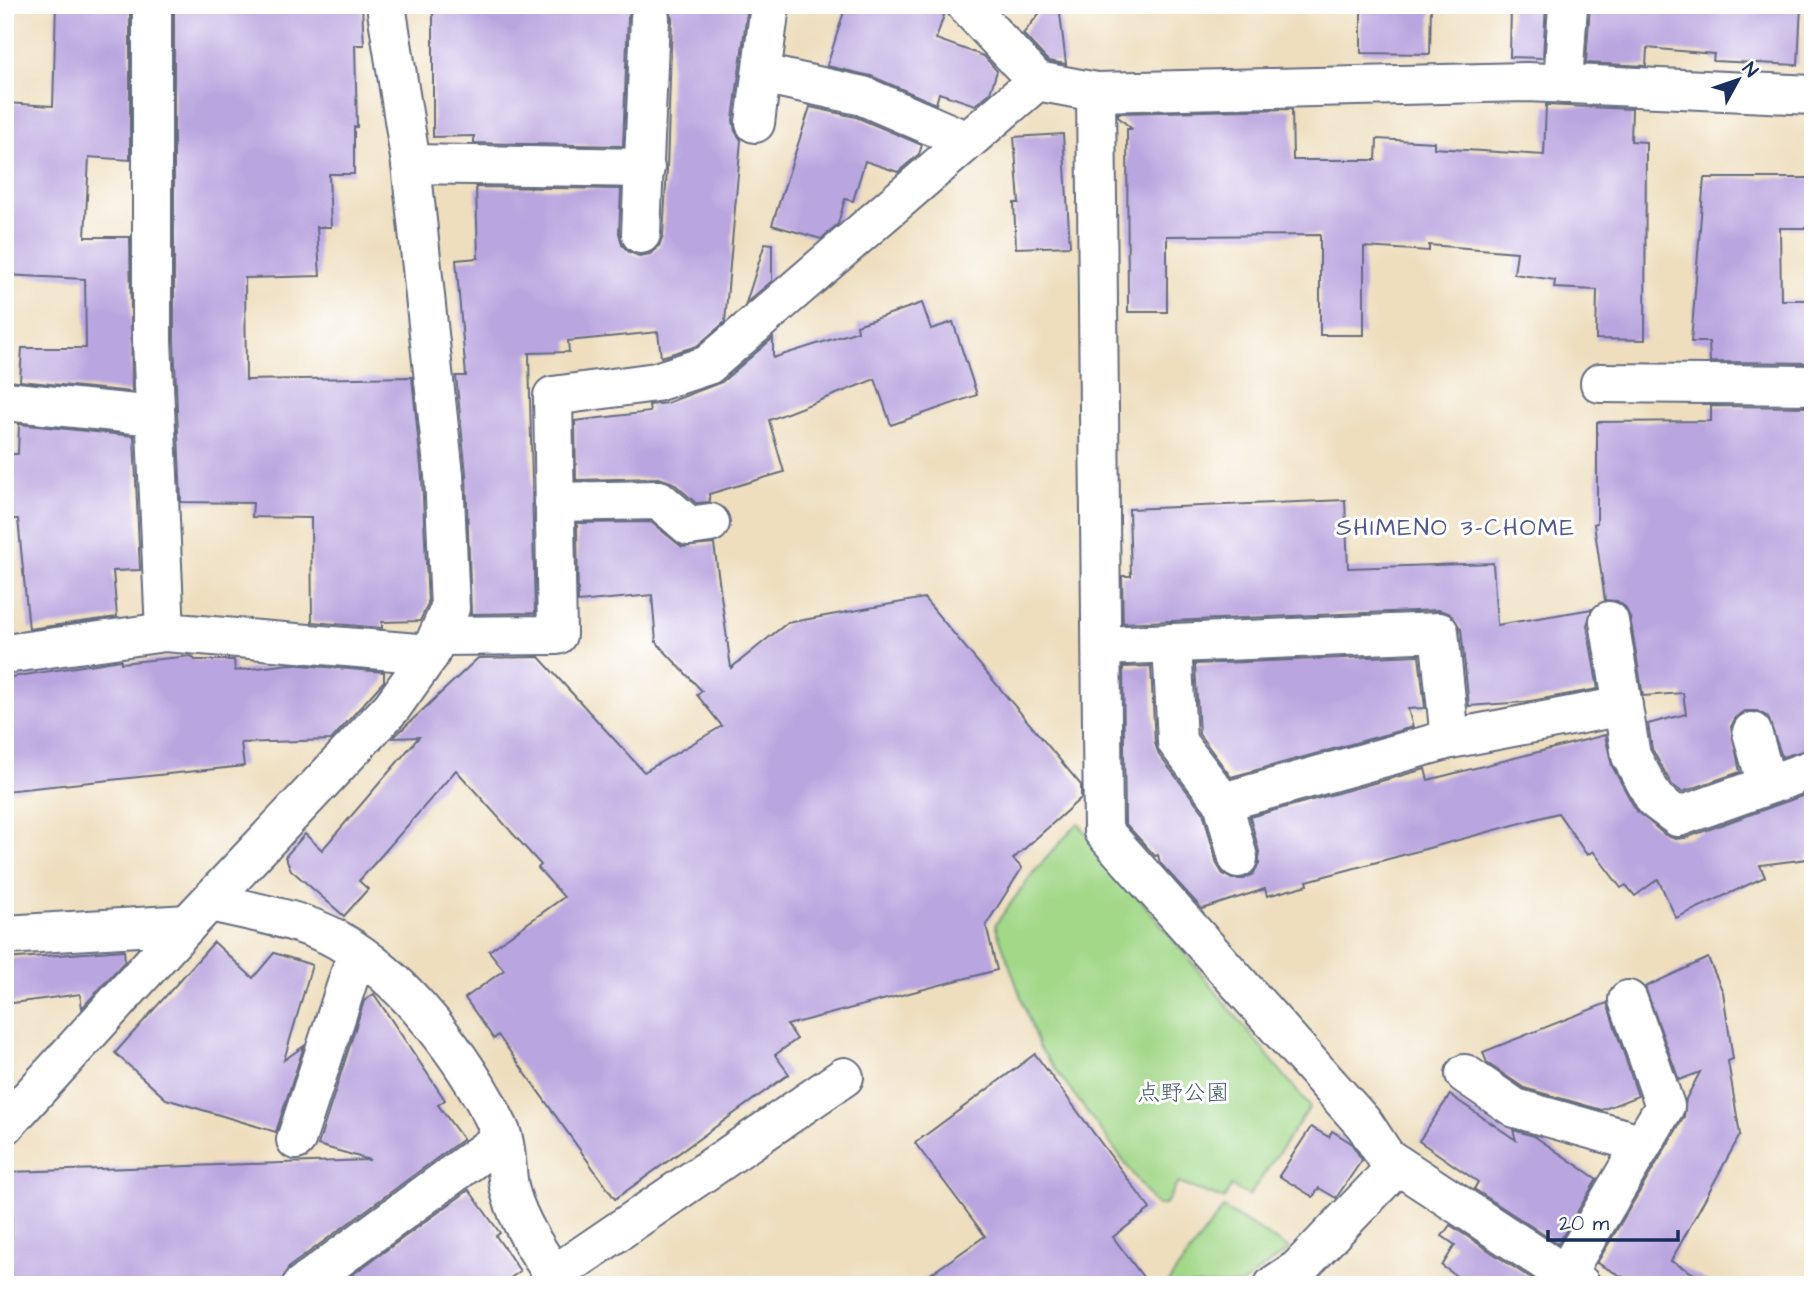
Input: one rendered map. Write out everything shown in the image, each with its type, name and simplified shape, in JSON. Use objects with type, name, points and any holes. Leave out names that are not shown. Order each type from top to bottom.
[{"type":"street","points":[[152,5],[152,340],[165,632]]},
{"type":"street","points":[[5,1125],[392,707],[434,645],[450,608],[444,475],[411,164],[386,5]]},
{"type":"street","points":[[755,123],[770,5]]},
{"type":"street","points":[[966,5],[1037,81],[1096,92],[1514,83],[1813,95]]},
{"type":"street","points":[[1563,84],[1568,5]]},
{"type":"street","points":[[641,234],[650,19]]},
{"type":"street","points":[[762,74],[863,96],[967,141]]},
{"type":"street","points":[[5,654],[165,632],[434,645],[557,635],[553,396],[656,382],[708,366],[1037,81]]},
{"type":"street","points":[[1096,92],[1103,831],[1365,1125],[1386,1157],[1568,1281],[1640,1143],[1665,1106],[1628,1000]]},
{"type":"street","points":[[411,164],[645,168]]},
{"type":"street","points":[[1600,383],[1813,385]]},
{"type":"street","points":[[5,401],[155,416]]},
{"type":"street","points":[[554,502],[659,499],[689,526],[710,523]]},
{"type":"street","points":[[1609,621],[1631,755],[1656,800],[1678,817],[1813,769]]},
{"type":"street","points":[[1103,646],[1439,632],[1450,739]]},
{"type":"street","points":[[1172,643],[1177,742],[1223,802],[1238,858]]},
{"type":"street","points":[[1223,802],[1450,739],[1623,706]]},
{"type":"street","points":[[1752,732],[1767,785]]},
{"type":"street","points":[[5,935],[199,913],[304,927],[336,939],[374,964],[446,1039],[501,1131],[511,1193],[535,1246],[557,1280],[844,1077]]},
{"type":"street","points":[[296,1140],[357,953]]},
{"type":"street","points":[[1465,1074],[1514,1108],[1640,1143]]},
{"type":"street","points":[[302,1285],[502,1138]]},
{"type":"street","points":[[1274,1285],[1298,1269],[1398,1165]]},
{"type":"green space","name":"点野公園","points":[[1078,823],[1310,1107],[1249,1196],[1231,1186],[1224,1199],[1178,1183],[1165,1205],[1156,1205],[1039,1047],[995,925],[1033,873]]},
{"type":"green space","points":[[1223,1208],[1290,1249],[1240,1285],[1166,1285]]},
{"type":"building","points":[[56,5],[130,5],[130,160],[89,157],[85,237],[130,237],[132,392],[20,381],[22,348],[86,348],[85,279],[5,275],[5,103],[53,106]]},
{"type":"building","points":[[174,5],[362,5],[364,45],[355,45],[357,127],[354,127],[354,174],[329,174],[331,227],[317,227],[320,276],[245,278],[246,380],[412,377],[422,477],[428,604],[420,621],[382,622],[382,628],[312,622],[311,518],[252,517],[253,503],[181,502],[174,340]]},
{"type":"building","points":[[433,5],[633,5],[628,17],[623,146],[474,143],[474,136],[433,137]]},
{"type":"building","points":[[667,5],[748,5],[733,120],[735,131],[741,140],[725,322],[697,346],[661,357],[658,332],[568,341],[569,352],[529,353],[535,613],[471,614],[466,474],[456,376],[466,376],[456,260],[478,258],[476,187],[621,189],[619,233],[622,245],[639,256],[650,254],[659,246],[663,235],[667,169],[672,19]]},
{"type":"building","points":[[846,5],[923,5],[945,12],[936,39],[984,56],[997,71],[990,93],[975,105],[939,93],[936,104],[871,76],[827,66]]},
{"type":"building","points":[[1046,5],[1059,5],[1066,64],[1048,61],[1023,34]]},
{"type":"building","points":[[1361,5],[1431,5],[1430,54],[1361,53]]},
{"type":"building","points":[[1511,5],[1546,5],[1543,58],[1510,57]]},
{"type":"building","points":[[1590,5],[1801,5],[1798,65],[1713,61],[1714,54],[1647,48],[1646,66],[1586,63]]},
{"type":"building","points":[[1546,105],[1632,109],[1631,141],[1646,142],[1645,340],[1596,339],[1597,290],[1554,288],[1555,280],[1514,274],[1517,252],[1429,245],[1429,251],[1364,247],[1364,335],[1320,335],[1320,235],[1167,236],[1167,312],[1128,312],[1127,129],[1132,129],[1118,117],[1118,113],[1292,109],[1293,160],[1376,160],[1377,139],[1434,142],[1434,148],[1544,155]]},
{"type":"building","points":[[810,107],[856,117],[922,145],[919,154],[898,172],[865,161],[853,201],[845,199],[838,224],[821,239],[772,225]]},
{"type":"building","points":[[1063,134],[1070,246],[1016,248],[1014,203],[1019,203],[1014,137]]},
{"type":"building","points":[[1704,178],[1813,178],[1813,228],[1780,228],[1781,300],[1813,300],[1813,363],[1710,362],[1709,342],[1691,342]]},
{"type":"building","points":[[765,243],[772,244],[772,281],[746,303]]},
{"type":"building","points":[[922,303],[931,329],[953,322],[977,395],[891,425],[875,379],[769,420],[784,472],[709,494],[710,502],[696,503],[673,483],[659,478],[576,480],[575,421],[650,412],[649,405],[667,403],[722,382],[773,338],[773,358],[858,331],[857,325]]},
{"type":"building","points":[[1711,406],[1813,407],[1813,748],[1782,757],[1768,717],[1757,711],[1745,711],[1736,717],[1731,727],[1740,772],[1682,792],[1672,785],[1652,749],[1648,724],[1686,714],[1683,693],[1643,696],[1630,617],[1625,607],[1617,601],[1605,600],[1594,524],[1597,523],[1597,422],[1711,421]]},
{"type":"building","points":[[19,424],[134,436],[140,570],[113,571],[117,617],[29,629],[18,519],[7,519],[9,454],[18,454]]},
{"type":"building","points":[[1345,500],[1348,568],[1493,563],[1497,625],[1592,609],[1587,625],[1598,689],[1525,702],[1469,706],[1461,629],[1449,613],[1439,610],[1123,623],[1122,576],[1131,576],[1129,509]]},
{"type":"building","points":[[651,522],[682,547],[714,544],[731,668],[787,623],[924,598],[1081,785],[1081,798],[1013,859],[1022,868],[986,925],[997,970],[787,1025],[797,1039],[775,1055],[789,1074],[615,1199],[498,1035],[494,1039],[465,998],[504,970],[489,951],[564,897],[538,868],[541,865],[456,770],[359,881],[368,889],[344,916],[291,870],[285,857],[305,834],[322,850],[419,737],[393,738],[478,658],[539,657],[644,772],[722,726],[697,695],[702,691],[656,642],[652,595],[578,602],[577,523]]},
{"type":"building","points":[[1419,655],[1425,708],[1408,709],[1413,727],[1231,777],[1199,734],[1195,664]]},
{"type":"building","points":[[191,656],[195,660],[234,660],[235,671],[290,664],[384,672],[384,681],[331,740],[241,743],[244,766],[5,791],[5,678],[121,660],[121,663]]},
{"type":"building","points":[[1151,666],[1155,743],[1159,755],[1203,812],[1217,864],[1223,874],[1232,879],[1244,879],[1253,874],[1259,864],[1259,852],[1250,817],[1425,769],[1428,780],[1605,735],[1612,766],[1636,810],[1665,835],[1675,839],[1685,838],[1813,792],[1813,855],[1807,856],[1807,859],[1760,865],[1765,877],[1676,918],[1658,879],[1635,896],[1626,885],[1621,888],[1593,851],[1587,855],[1558,813],[1307,881],[1308,885],[1267,896],[1265,889],[1202,909],[1160,863],[1158,855],[1155,856],[1125,823],[1123,667]]},
{"type":"building","points":[[214,942],[253,978],[274,953],[312,965],[284,1060],[304,1046],[276,1132],[166,1099],[115,1053]]},
{"type":"building","points":[[124,950],[125,961],[82,1008],[80,994],[5,1004],[5,959]]},
{"type":"building","points":[[1708,958],[1723,992],[1733,1059],[1728,1061],[1740,1135],[1671,1261],[1714,1285],[1637,1285],[1597,1263],[1684,1117],[1686,1099],[1700,1072],[1679,1080],[1645,987]]},
{"type":"building","points":[[374,994],[445,1100],[438,1105],[463,1139],[289,1267],[279,1285],[5,1285],[5,1245],[12,1237],[11,1172],[370,1160],[318,1145],[364,1001]]},
{"type":"building","points":[[1607,1003],[1638,1096],[1602,1110],[1524,1088],[1487,1063],[1483,1052]]},
{"type":"building","points":[[1035,1054],[1150,1209],[1113,1237],[1149,1285],[915,1285],[985,1236],[915,1143]]},
{"type":"building","points":[[1450,1095],[1516,1140],[1513,1130],[1534,1136],[1597,1179],[1558,1244],[1474,1189],[1478,1182],[1419,1141]]},
{"type":"building","points":[[1311,1127],[1329,1137],[1332,1131],[1351,1143],[1362,1160],[1336,1198],[1319,1188],[1313,1197],[1279,1176]]},
{"type":"building","points":[[469,1190],[500,1233],[496,1236],[520,1271],[501,1285],[349,1285],[345,1280]]},
{"type":"building","points":[[1450,1225],[1538,1283],[1470,1285],[1442,1266],[1455,1245],[1442,1236]]},
{"type":"district","name":"SHIMENO 3-CHOME","points":[[1456,527]]}]
